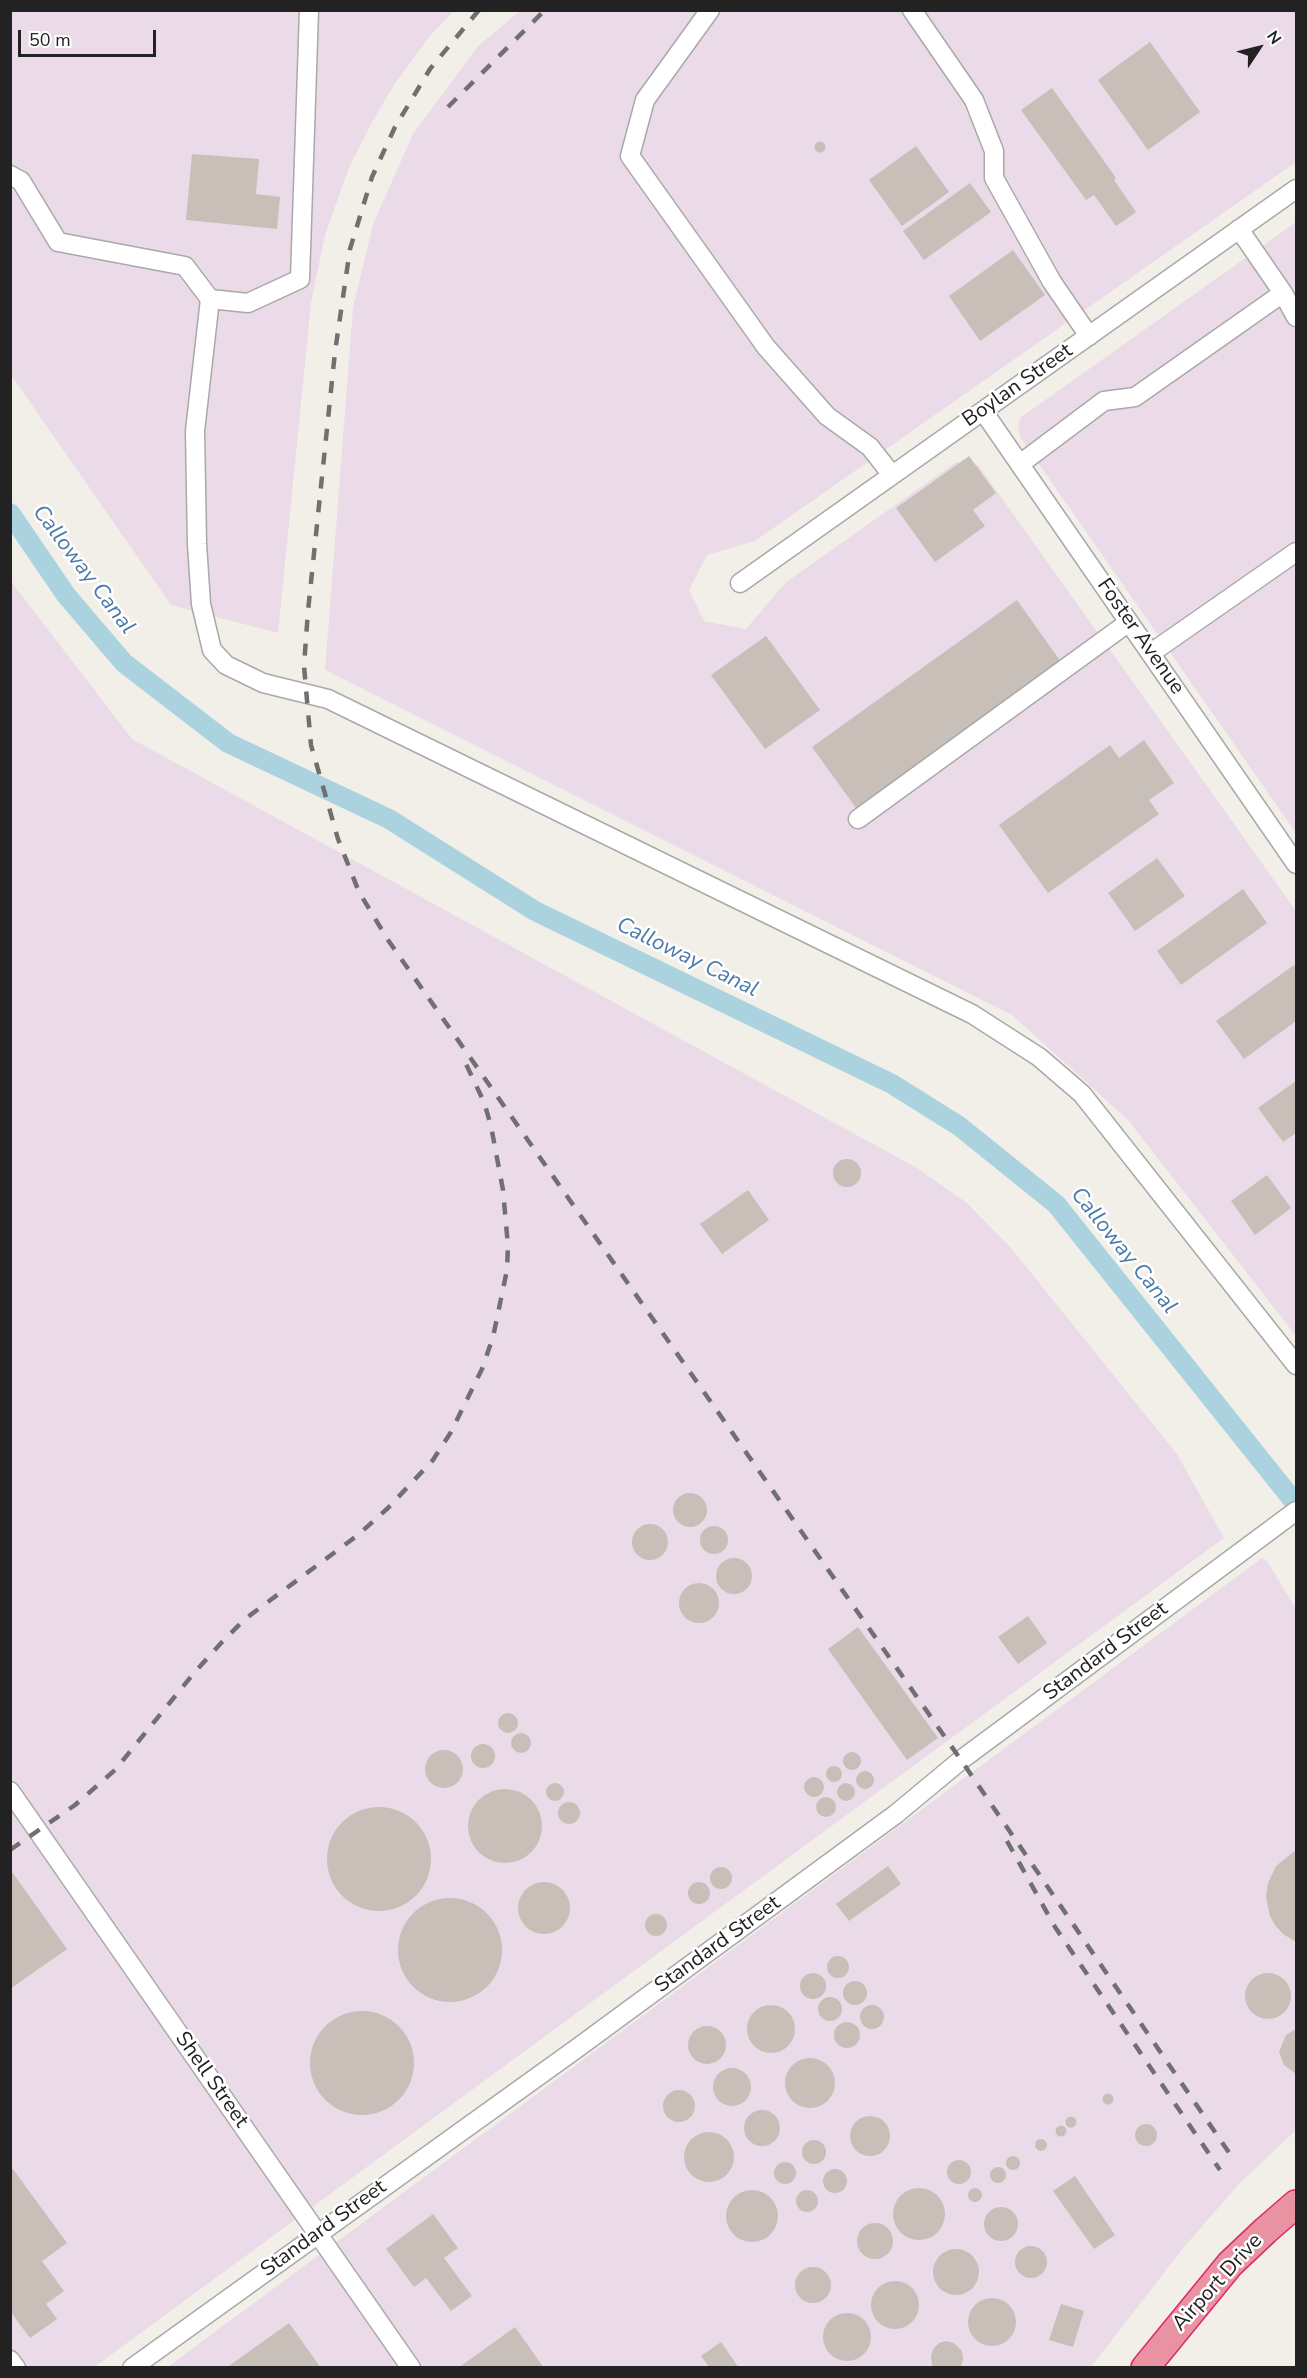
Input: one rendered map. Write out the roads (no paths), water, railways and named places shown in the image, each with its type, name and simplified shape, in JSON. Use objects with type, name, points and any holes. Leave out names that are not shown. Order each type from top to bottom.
[{"type":"highway","name":"Airport Drive","points":[[1145,2367],[1230,2264],[1257,2237],[1296,2204]]},
{"type":"street","points":[[210,298],[248,303],[300,279],[309,10]]},
{"type":"street","points":[[710,10],[645,100],[630,156],[766,346],[827,416],[870,447],[892,475]]},
{"type":"street","points":[[912,10],[974,100],[994,151],[993,178],[1052,282],[1089,336]]},
{"type":"street","points":[[10,175],[21,181],[58,242],[185,266],[210,298],[195,431],[197,544],[201,604],[212,650],[226,664],[262,682],[328,699],[972,1014],[1040,1057],[1082,1094],[1296,1365]]},
{"type":"street","name":"Boylan Street","points":[[740,582],[1296,189]]},
{"type":"street","points":[[1239,229],[1283,293],[1296,317]]},
{"type":"street","points":[[1020,464],[1104,401],[1135,397],[1283,293]]},
{"type":"street","name":"Foster Avenue","points":[[983,411],[1296,864]]},
{"type":"street","points":[[1151,653],[1296,552]]},
{"type":"street","points":[[858,819],[1129,622]]},
{"type":"street","name":"Standard Street","points":[[132,2367],[576,2049],[896,1814],[961,1760],[1296,1510]]},
{"type":"street","name":"Shell Street","points":[[10,1791],[411,2367]]},
{"type":"street","points":[[10,2360],[16,2367]]},
{"type":"waterway","name":"Calloway Canal","points":[[10,513],[66,595],[124,663],[228,743],[389,819],[535,911],[892,1084],[959,1126],[1056,1204],[1296,1504]]},
{"type":"railway","points":[[479,10],[430,69],[395,127],[372,177],[350,249],[335,352],[304,666],[311,745],[338,839],[359,892],[388,940],[961,1760],[1232,2157]]},
{"type":"railway","points":[[448,107],[545,10]]},
{"type":"railway","points":[[10,1850],[75,1805],[115,1770],[222,1642],[245,1619],[358,1535],[388,1508],[433,1460],[451,1432],[482,1369],[493,1337],[507,1270],[508,1246],[503,1190],[491,1126],[484,1102],[466,1064]]},
{"type":"railway","points":[[1007,1841],[1055,1927],[1220,2170]]}]
